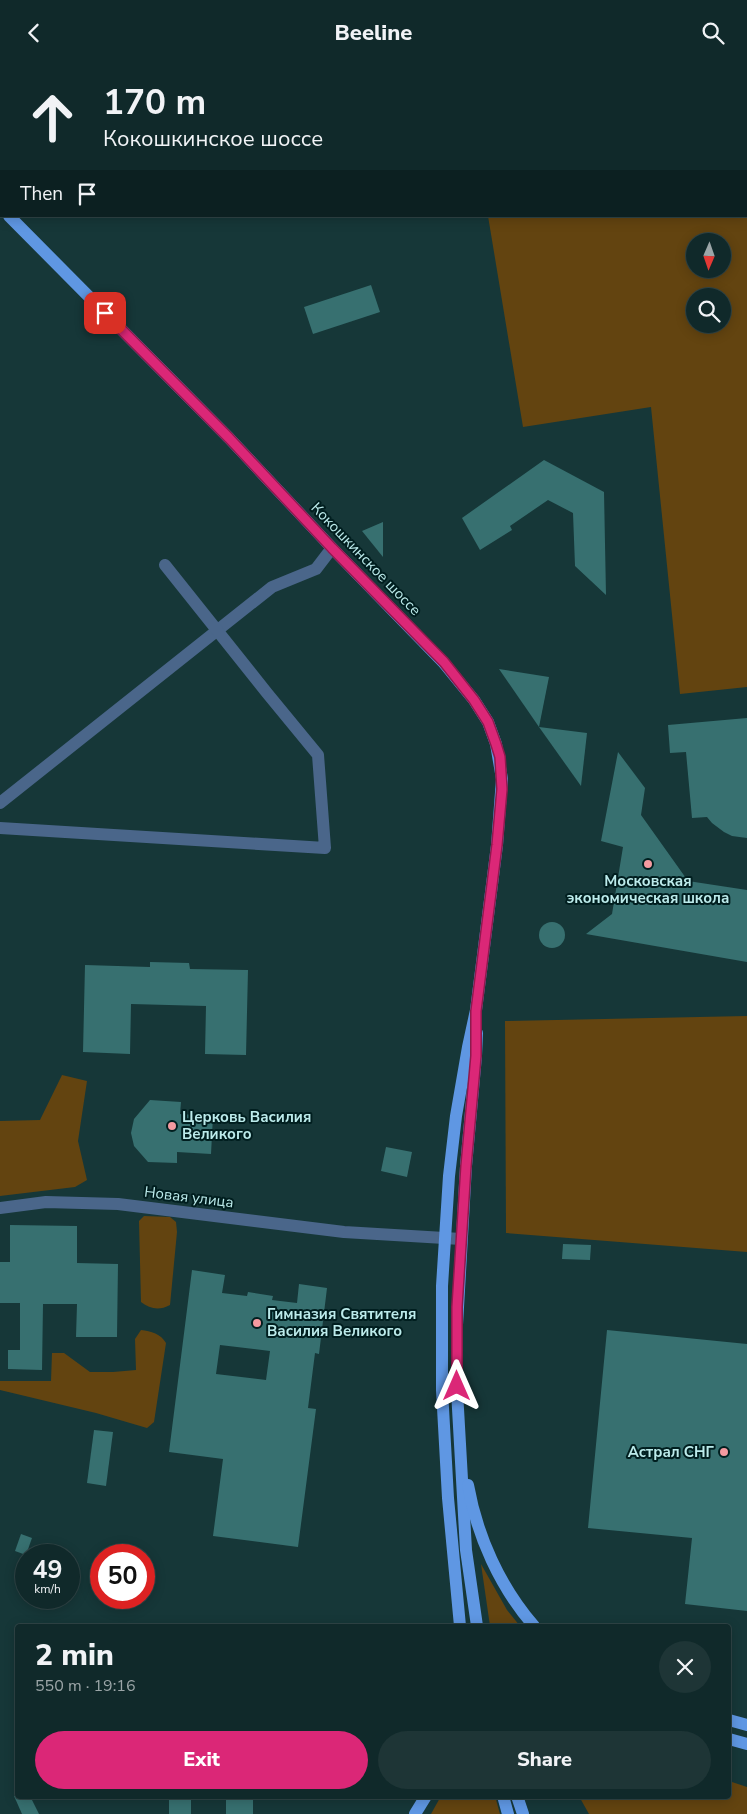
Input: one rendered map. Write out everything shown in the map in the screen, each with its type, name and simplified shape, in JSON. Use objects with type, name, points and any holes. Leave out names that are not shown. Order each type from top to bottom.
[{"type":"main road","name":"Кокошкинское шоссе","points":[[10,217],[229,438],[454,674],[482,712],[500,757],[502,789],[497,845],[476,1011]]},
{"type":"main road","points":[[460,1624],[448,1498],[441,1358],[442,1286],[449,1176],[456,1116],[476,1011]]},
{"type":"main road","points":[[476,1011],[476,1056],[466,1166],[456,1325],[458,1415],[466,1551],[477,1624]]},
{"type":"main road","points":[[458,1415],[469,1487],[477,1521],[496,1569],[516,1604],[532,1624]]},
{"type":"main road","points":[[454,1552],[467,1624]]},
{"type":"main road","points":[[731,1721],[747,1725]]},
{"type":"main road","points":[[731,1740],[747,1744]]},
{"type":"main road","points":[[415,1814],[424,1799]]},
{"type":"main road","points":[[504,1799],[508,1814]]},
{"type":"main road","points":[[518,1799],[524,1814]]},
{"type":"main road","points":[[524,1814],[526,1799]]},
{"type":"street","points":[[0,803],[272,587],[316,569],[332,548]]},
{"type":"street","points":[[0,828],[325,848],[318,755],[266,693],[165,565]]},
{"type":"street","name":"Новая улица","points":[[0,1208],[46,1202],[118,1204],[374,1234],[461,1239]]},
{"type":"shaded area","points":[[488,217],[747,217],[747,687],[680,694],[651,407],[523,427]]},
{"type":"shaded area","points":[[747,1016],[747,1252],[506,1233],[505,1021]]},
{"type":"shaded area","points":[[62,1075],[87,1081],[78,1141],[87,1180],[75,1187],[0,1196],[0,1121],[40,1120]]},
{"type":"shaded area","points":[[144,1216],[170,1217],[176,1222],[177,1232],[170,1305],[158,1309],[151,1308],[141,1302],[139,1221]]},
{"type":"shaded area","points":[[141,1330],[155,1333],[166,1343],[154,1422],[147,1428],[96,1413],[0,1390],[0,1381],[51,1381],[52,1353],[64,1353],[90,1372],[136,1370],[135,1339]]},
{"type":"shaded area","points":[[481,1564],[507,1610],[518,1624],[490,1624]]},
{"type":"shaded area","points":[[731,1782],[747,1787],[747,1814],[589,1814],[581,1799],[731,1799]]},
{"type":"shaded area","points":[[439,1799],[496,1799],[500,1814],[431,1814]]},
{"type":"building","points":[[371,285],[380,312],[313,334],[304,307]]},
{"type":"building","points":[[544,460],[604,492],[606,595],[575,566],[573,513],[548,500],[510,526],[512,530],[480,550],[462,518]]},
{"type":"building","points":[[383,522],[383,557],[362,531]]},
{"type":"building","points":[[499,669],[549,677],[539,727]]},
{"type":"building","points":[[747,718],[747,838],[732,836],[724,832],[707,817],[692,818],[686,752],[670,753],[668,725]]},
{"type":"building","points":[[539,727],[587,733],[581,786]]},
{"type":"building","name":"Московская экономическая школа","points":[[618,752],[645,788],[641,815],[688,881],[747,890],[747,962],[586,934],[612,914],[623,847],[601,841]]},
{"type":"building","points":[[552,922],[561,926],[565,935],[561,944],[552,948],[543,944],[539,935],[543,926]]},
{"type":"building","points":[[150,962],[189,963],[190,969],[248,970],[246,1055],[205,1054],[206,1006],[131,1004],[130,1054],[83,1052],[85,965],[150,967]]},
{"type":"building","name":"Церковь Василия Великого","points":[[150,1100],[181,1102],[180,1114],[213,1116],[211,1154],[177,1152],[177,1163],[148,1162],[134,1146],[131,1133],[134,1119]]},
{"type":"building","points":[[386,1147],[412,1152],[407,1177],[381,1171]]},
{"type":"building","points":[[10,1225],[77,1226],[77,1263],[118,1264],[117,1337],[76,1337],[77,1304],[43,1304],[42,1370],[8,1369],[8,1350],[20,1350],[20,1303],[0,1303],[0,1262],[10,1262]]},
{"type":"building","points":[[563,1244],[591,1245],[590,1260],[562,1259]]},
{"type":"building","points":[[192,1270],[225,1275],[222,1293],[247,1296],[248,1292],[273,1296],[272,1300],[297,1303],[299,1284],[327,1288],[319,1354],[315,1353],[308,1408],[316,1409],[298,1547],[213,1536],[223,1459],[169,1452]],"holes":[[[220,1345],[270,1351],[266,1380],[216,1374]]]},
{"type":"building","points":[[607,1330],[747,1344],[747,1611],[685,1604],[692,1538],[588,1528]]},
{"type":"building","points":[[94,1430],[113,1432],[106,1486],[87,1483]]},
{"type":"building","points":[[21,1534],[32,1538],[30,1544],[17,1544]]},
{"type":"building","points":[[15,1799],[32,1799],[39,1814],[22,1814]]},
{"type":"building","points":[[169,1799],[191,1799],[191,1814],[169,1814]]},
{"type":"building","points":[[226,1799],[253,1799],[253,1814],[226,1814]]},
{"type":"place","name":"Московская экономическая школа","points":[[648,864]]},
{"type":"place","name":"Церковь Василия Великого","points":[[172,1126]]},
{"type":"place","name":"Гимназия Святителя Василия Великого","points":[[257,1323]]},
{"type":"place","name":"Астрал СНГ","points":[[724,1452]]},
{"type":"route","points":[[105,313],[229,438],[332,548],[444,662],[474,700],[488,722],[496,744],[500,757],[502,789],[497,845],[476,1011],[476,1056],[466,1166],[456,1325],[457,1386]]}]
